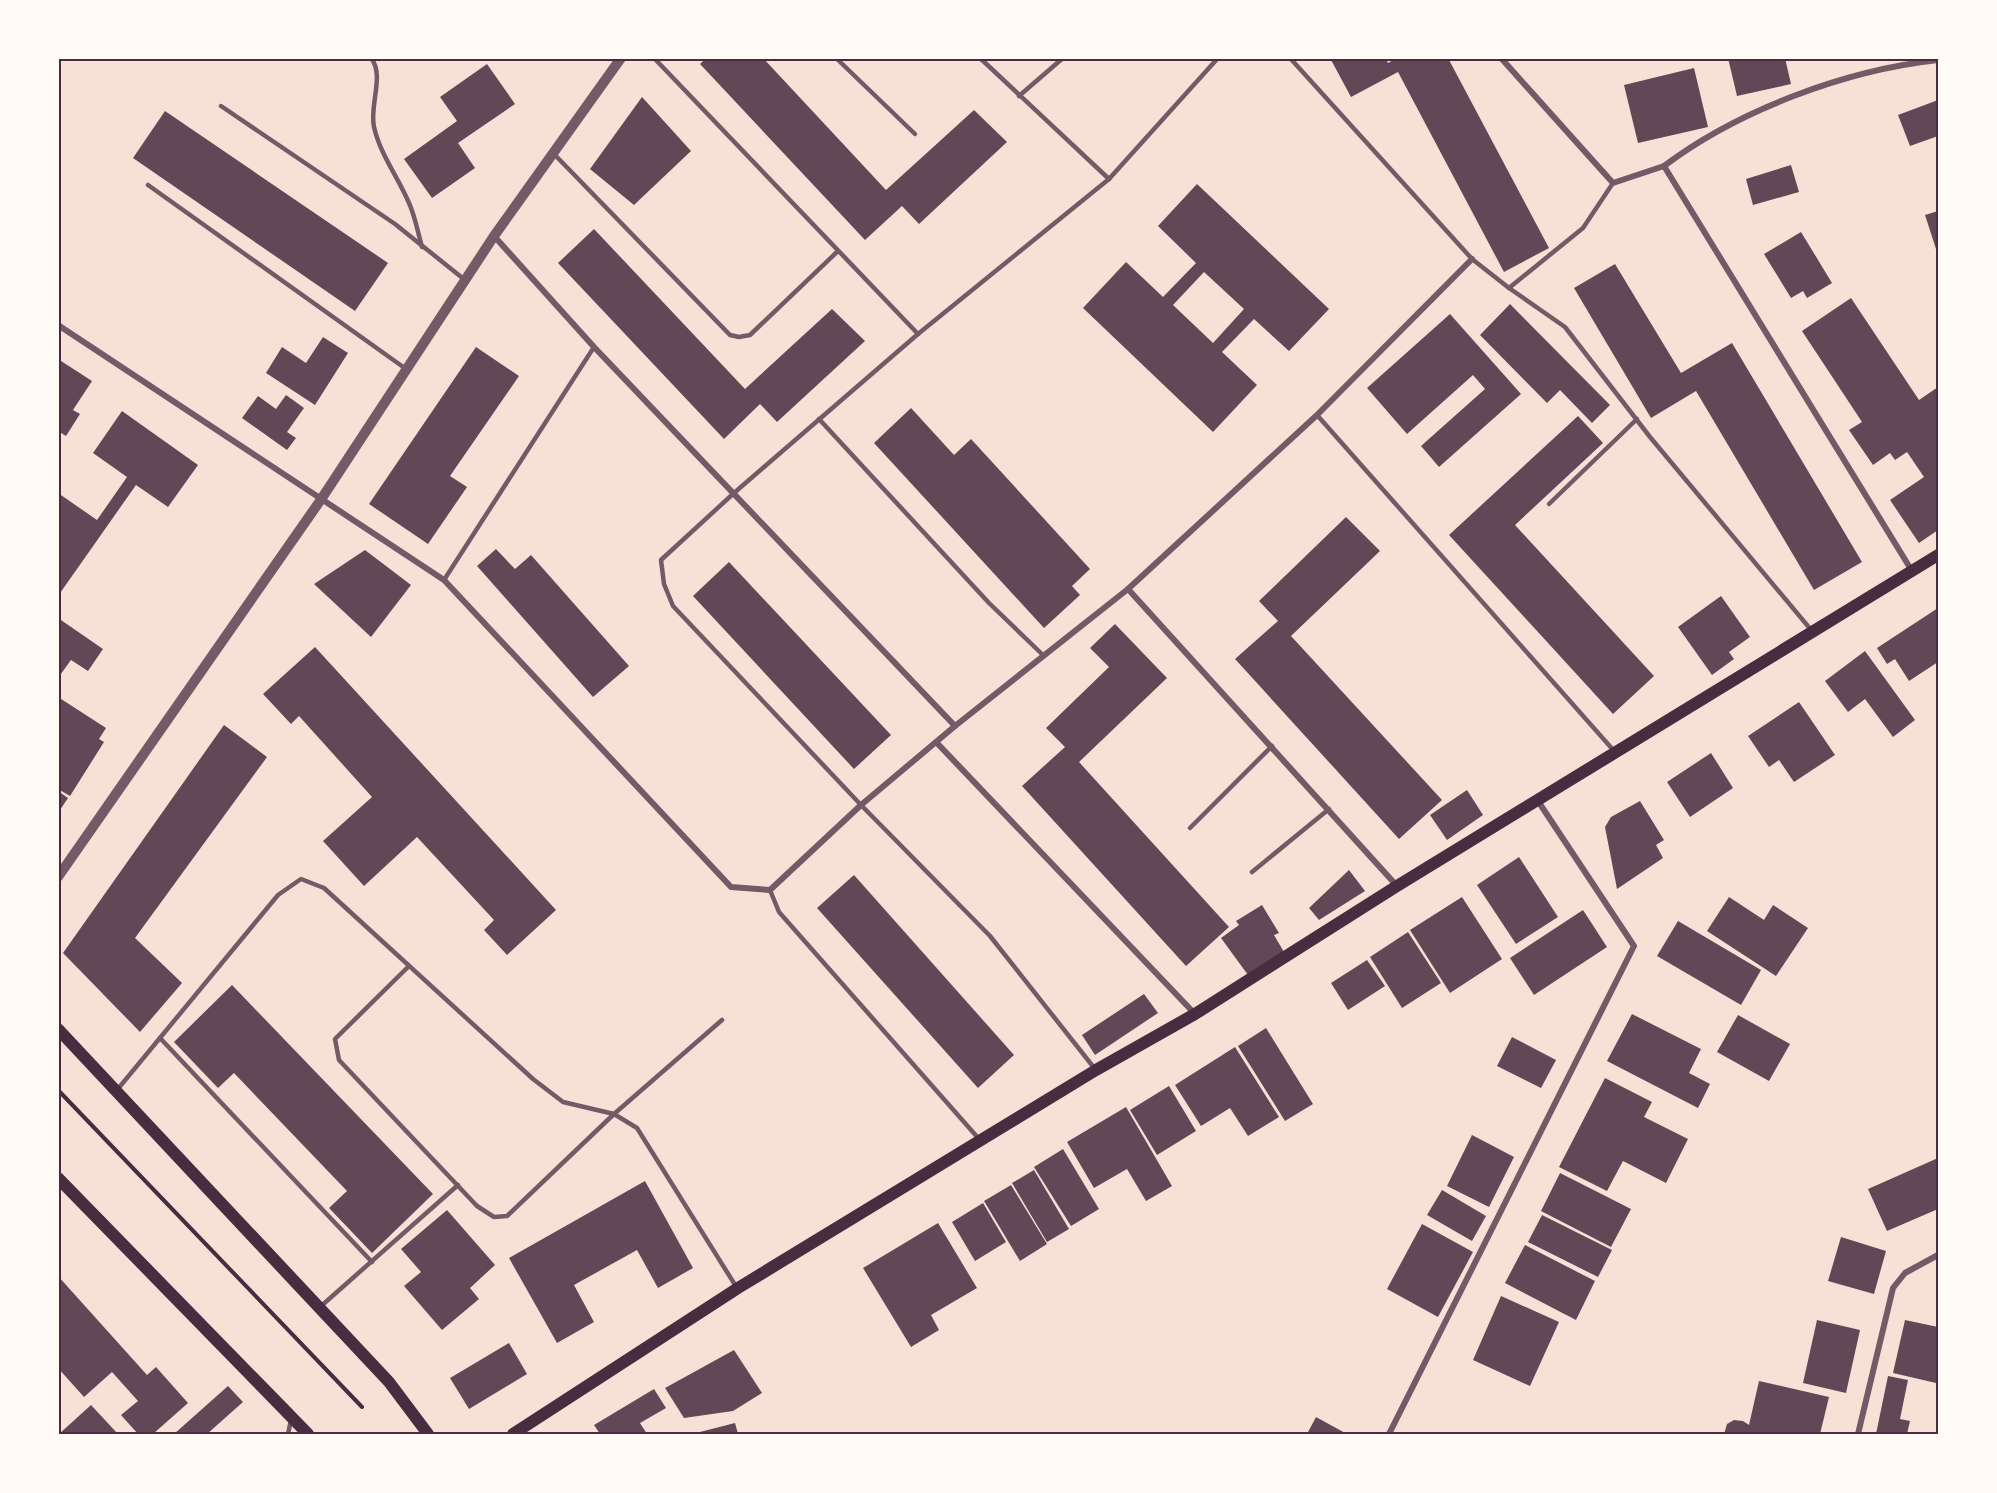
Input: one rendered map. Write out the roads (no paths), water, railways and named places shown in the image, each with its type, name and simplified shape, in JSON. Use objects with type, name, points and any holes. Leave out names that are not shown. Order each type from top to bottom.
[{"type":"main road","points":[[513,1434],[738,1288],[1096,1070],[1195,1014],[1397,886],[1938,555]]},
{"type":"main road","points":[[58,1029],[390,1382],[428,1434]]},
{"type":"main road","points":[[58,1178],[308,1434]]},
{"type":"street","points":[[58,877],[322,498],[494,236],[621,58]]},
{"type":"street","points":[[1501,58],[1613,183],[1664,166],[1693,144],[1801,93],[1896,65],[1938,60]]},
{"type":"street","points":[[1664,166],[1912,571]]},
{"type":"street","points":[[494,236],[594,347],[955,726]]},
{"type":"street","points":[[58,325],[444,580],[731,887],[770,890],[861,806],[955,726],[1128,589],[1317,415],[1472,259]]},
{"type":"street","points":[[1128,589],[1329,808],[1397,886]]},
{"type":"street","points":[[937,743],[1195,1014]]},
{"type":"street","points":[[1389,1434],[1634,946],[1538,801]]},
{"type":"street","points":[[1858,1434],[1893,1288],[1905,1273],[1938,1255]]},
{"type":"lane","points":[[371,58],[376,75],[373,126],[385,157],[410,204],[422,247]]},
{"type":"lane","points":[[654,58],[918,334]]},
{"type":"lane","points":[[836,58],[915,134]]},
{"type":"lane","points":[[980,58],[1109,179]]},
{"type":"lane","points":[[1019,96],[1063,58]]},
{"type":"lane","points":[[1096,1070],[990,936],[861,806],[673,606],[664,584],[661,560],[734,493],[918,334],[1109,179],[1218,58]]},
{"type":"lane","points":[[1290,58],[1472,259],[1565,327],[1637,419],[1813,632]]},
{"type":"lane","points":[[221,106],[394,224],[465,280]]},
{"type":"lane","points":[[554,154],[730,335],[739,337],[750,334],[838,251]]},
{"type":"lane","points":[[1509,288],[1583,228],[1613,183]]},
{"type":"lane","points":[[148,186],[406,369]]},
{"type":"lane","points":[[444,580],[594,347]]},
{"type":"lane","points":[[1317,415],[1615,752]]},
{"type":"lane","points":[[819,419],[989,603],[1044,656]]},
{"type":"lane","points":[[1549,504],[1637,419]]},
{"type":"lane","points":[[1190,828],[1272,746]]},
{"type":"lane","points":[[1252,872],[1329,808]]},
{"type":"lane","points":[[117,1090],[278,895],[301,879],[324,888],[533,1079],[563,1102],[614,1114],[637,1128],[738,1288]]},
{"type":"lane","points":[[770,890],[779,912],[981,1141]]},
{"type":"lane","points":[[409,966],[335,1039],[339,1060],[477,1206],[494,1217],[507,1216],[614,1114],[722,1020]]},
{"type":"lane","points":[[159,1038],[372,1262]]},
{"type":"lane","points":[[320,1307],[458,1185]]},
{"type":"lane","points":[[288,1434],[291,1418]]}]
